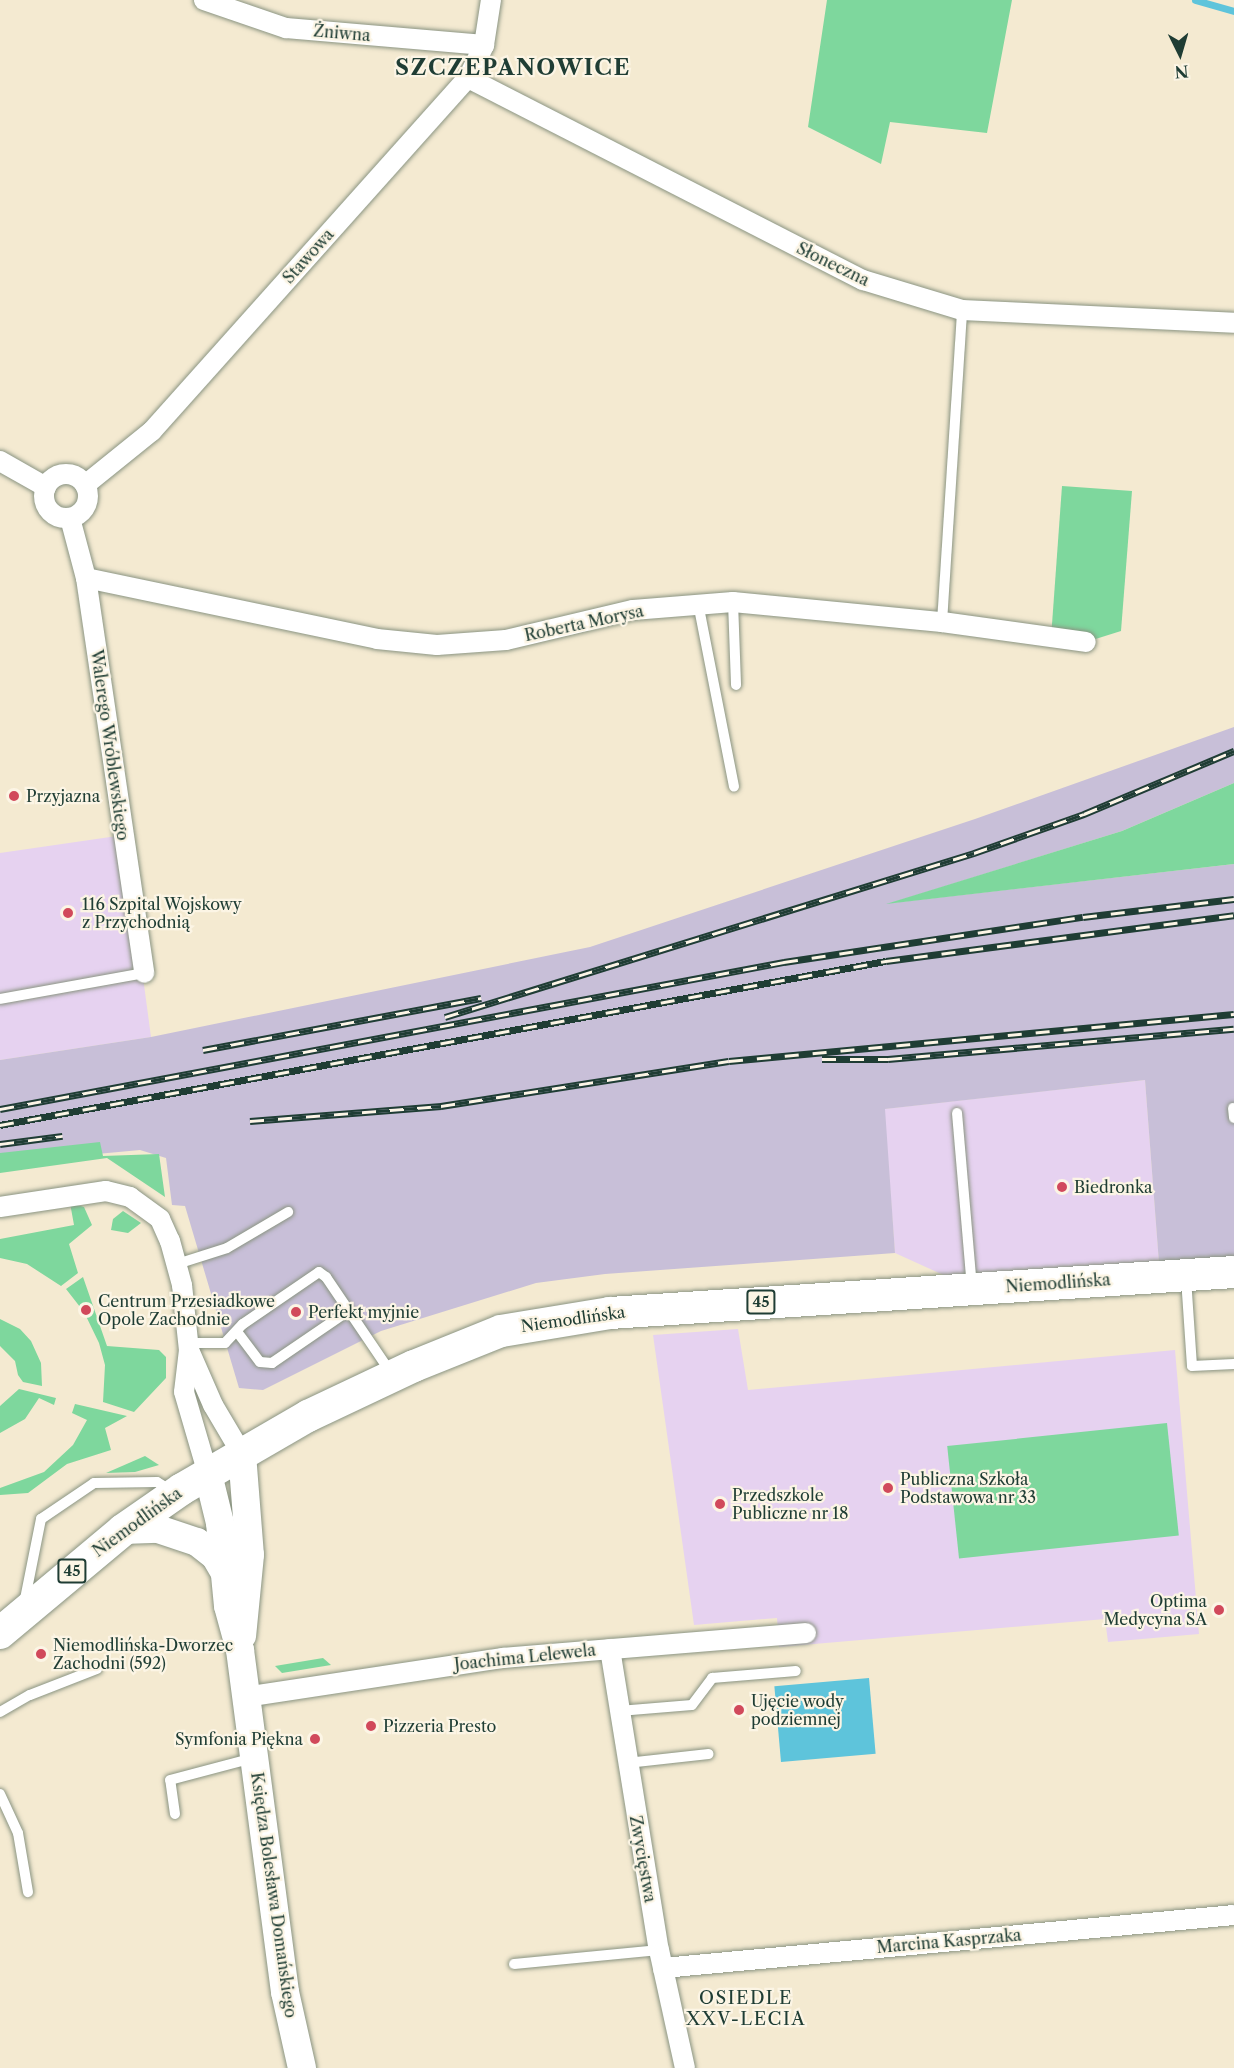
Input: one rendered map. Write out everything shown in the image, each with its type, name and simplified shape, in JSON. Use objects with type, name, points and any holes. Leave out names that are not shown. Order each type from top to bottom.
[{"type":"main road","name":"Niemodlińska","points":[[11,1624],[123,1530],[176,1493],[242,1454],[393,1376],[476,1338],[565,1318],[972,1288],[1234,1272]]},
{"type":"street","name":"Żniwna","points":[[204,0],[286,28],[484,45]]},
{"type":"street","name":"Stawowa","points":[[85,485],[152,431],[468,78],[484,45],[491,0]]},
{"type":"street","name":"Słoneczna","points":[[468,78],[862,280],[962,310],[1234,323]]},
{"type":"street","points":[[0,461],[46,487]]},
{"type":"street","points":[[62,475],[75,476],[85,485],[86,506],[70,518],[57,517],[46,508],[46,487],[62,475]]},
{"type":"street","name":"Walerego Wróblewskiego","points":[[70,518],[86,578],[144,973]]},
{"type":"street","name":"Roberta Morysa","points":[[86,578],[377,639],[437,645],[506,640],[633,610],[733,602],[942,622],[1086,642]]},
{"type":"street","points":[[0,1207],[75,1193],[106,1191],[130,1197],[160,1219],[177,1264],[188,1347],[184,1392],[208,1474]]},
{"type":"street","points":[[188,1347],[213,1405],[242,1454]]},
{"type":"street","name":"Księdza Bolesława Domańskiego","points":[[240,1650],[250,1555],[242,1454]]},
{"type":"street","name":"Księdza Bolesława Domańskiego","points":[[208,1474],[220,1523],[223,1570],[240,1650],[285,1992],[302,2068]]},
{"type":"street","name":"Księdza Bolesława Domańskiego","points":[[123,1530],[158,1529],[197,1542],[215,1556],[223,1570]]},
{"type":"street","name":"Joachima Lelewela","points":[[245,1697],[427,1668],[610,1649],[806,1633]]},
{"type":"street","name":"Zwycięstwa","points":[[610,1649],[661,1959],[685,2068]]},
{"type":"street","name":"Marcina Kasprzaka","points":[[661,1959],[1234,1915]]},
{"type":"lane","points":[[942,622],[962,310]]},
{"type":"lane","points":[[733,602],[736,685]]},
{"type":"lane","points":[[698,603],[734,786]]},
{"type":"lane","points":[[0,999],[144,973]]},
{"type":"lane","points":[[1233,1108],[1234,1118]]},
{"type":"lane","points":[[957,1113],[972,1288]]},
{"type":"lane","points":[[177,1264],[227,1248],[288,1212]]},
{"type":"lane","points":[[188,1347],[225,1343],[238,1333],[243,1324],[319,1272],[326,1277],[393,1376]]},
{"type":"lane","points":[[1186,1275],[1192,1366],[1234,1364]]},
{"type":"lane","points":[[238,1333],[260,1362],[272,1363],[348,1311]]},
{"type":"lane","points":[[11,1624],[41,1519],[94,1483],[157,1482],[176,1493]]},
{"type":"lane","points":[[0,1712],[30,1695],[97,1669]]},
{"type":"lane","points":[[619,1711],[692,1705],[712,1678],[796,1671]]},
{"type":"lane","points":[[627,1763],[709,1754]]},
{"type":"lane","points":[[175,1814],[170,1780],[253,1758]]},
{"type":"lane","points":[[0,1794],[18,1833],[28,1892]]},
{"type":"lane","name":"Marcina Kasprzaka","points":[[514,1964],[661,1959]]},
{"type":"shaded area","points":[[1234,727],[1234,783],[1122,831],[891,903],[1234,864],[1234,1272],[1160,1276],[1145,1080],[885,1109],[895,1253],[605,1274],[536,1283],[381,1331],[263,1390],[239,1388],[185,1206],[172,1205],[166,1158],[140,1150],[0,1163],[0,1060],[151,1037],[590,947],[975,819]]},
{"type":"shaded area","name":"116 Szpital Wojskowy z Przychodnią","points":[[124,835],[151,1037],[0,1060],[0,853]]},
{"type":"shaded area","points":[[1145,1080],[1160,1276],[972,1288],[895,1253],[884,1109]]},
{"type":"shaded area","points":[[738,1329],[748,1390],[1175,1350],[1199,1634],[1108,1642],[1105,1619],[779,1647],[777,1618],[694,1625],[653,1335]]},
{"type":"green space","points":[[827,0],[1012,0],[987,133],[890,122],[881,164],[808,127]]},
{"type":"green space","points":[[1062,486],[1132,491],[1121,631],[1086,642],[1051,638]]},
{"type":"green space","points":[[1234,783],[1234,864],[886,904],[1122,831]]},
{"type":"green space","points":[[100,1142],[103,1156],[159,1154],[165,1197],[107,1158],[0,1173],[0,1153]]},
{"type":"green space","points":[[70,1203],[84,1207],[92,1225],[69,1244],[78,1273],[61,1286],[27,1264],[0,1258],[0,1239],[74,1225]]},
{"type":"green space","points":[[123,1211],[141,1223],[128,1233],[111,1230],[113,1219]]},
{"type":"green space","points":[[83,1277],[107,1346],[159,1350],[166,1357],[166,1378],[134,1412],[103,1402],[105,1365],[99,1343],[84,1312],[66,1289]]},
{"type":"green space","points":[[0,1319],[20,1329],[31,1341],[41,1363],[42,1386],[23,1382],[18,1375],[15,1361],[0,1346]]},
{"type":"green space","points":[[19,1389],[56,1398],[54,1405],[39,1398],[25,1419],[0,1433],[0,1406]]},
{"type":"green space","points":[[75,1404],[127,1416],[105,1428],[111,1450],[67,1464],[28,1493],[0,1495],[0,1488],[44,1472],[73,1445],[87,1420],[72,1413]]},
{"type":"green space","points":[[1167,1423],[1179,1535],[959,1558],[947,1446]]},
{"type":"green space","points":[[145,1456],[159,1465],[135,1472],[106,1473]]},
{"type":"green space","points":[[323,1658],[331,1665],[282,1673],[275,1666]]},
{"type":"water","points":[[869,1678],[876,1754],[781,1762],[774,1686]]},
{"type":"waterway","points":[[1195,0],[1234,11]]},
{"type":"railway","points":[[445,1017],[974,853],[1084,814],[1234,751]]},
{"type":"railway","points":[[0,1109],[784,962],[1083,917],[1234,899]]},
{"type":"railway","points":[[0,1125],[886,961],[1234,915]]},
{"type":"railway","points":[[203,1050],[481,998]]},
{"type":"railway","points":[[250,1121],[441,1106],[729,1061],[1234,1014]]},
{"type":"railway","points":[[822,1059],[888,1059],[1234,1029]]},
{"type":"railway","points":[[0,1144],[62,1136]]},
{"type":"place","name":"Przyjazna","points":[[14,796]]},
{"type":"place","name":"116 Szpital Wojskowy z Przychodnią","points":[[68,913]]},
{"type":"place","name":"Biedronka","points":[[1062,1187]]},
{"type":"place","name":"Centrum Przesiadkowe Opole Zachodnie","points":[[86,1310]]},
{"type":"place","name":"Perfekt myjnie","points":[[296,1312]]},
{"type":"place","name":"Publiczna Szkoła Podstawowa nr 33","points":[[888,1488]]},
{"type":"place","name":"Przedszkole Publiczne nr 18","points":[[720,1504]]},
{"type":"place","name":"Optima Medycyna SA","points":[[1219,1610]]},
{"type":"place","name":"Niemodlińska-Dworzec Zachodni (592)","points":[[41,1654]]},
{"type":"place","name":"Ujęcie wody podziemnej","points":[[739,1710]]},
{"type":"place","name":"Pizzeria Presto","points":[[371,1726]]},
{"type":"place","name":"Symfonia Piękna","points":[[315,1739]]},
{"type":"district","name":"SZCZEPANOWICE","points":[[513,68]]},
{"type":"district","name":"OSIEDLE XXV-LECIA","points":[[746,2009]]}]
